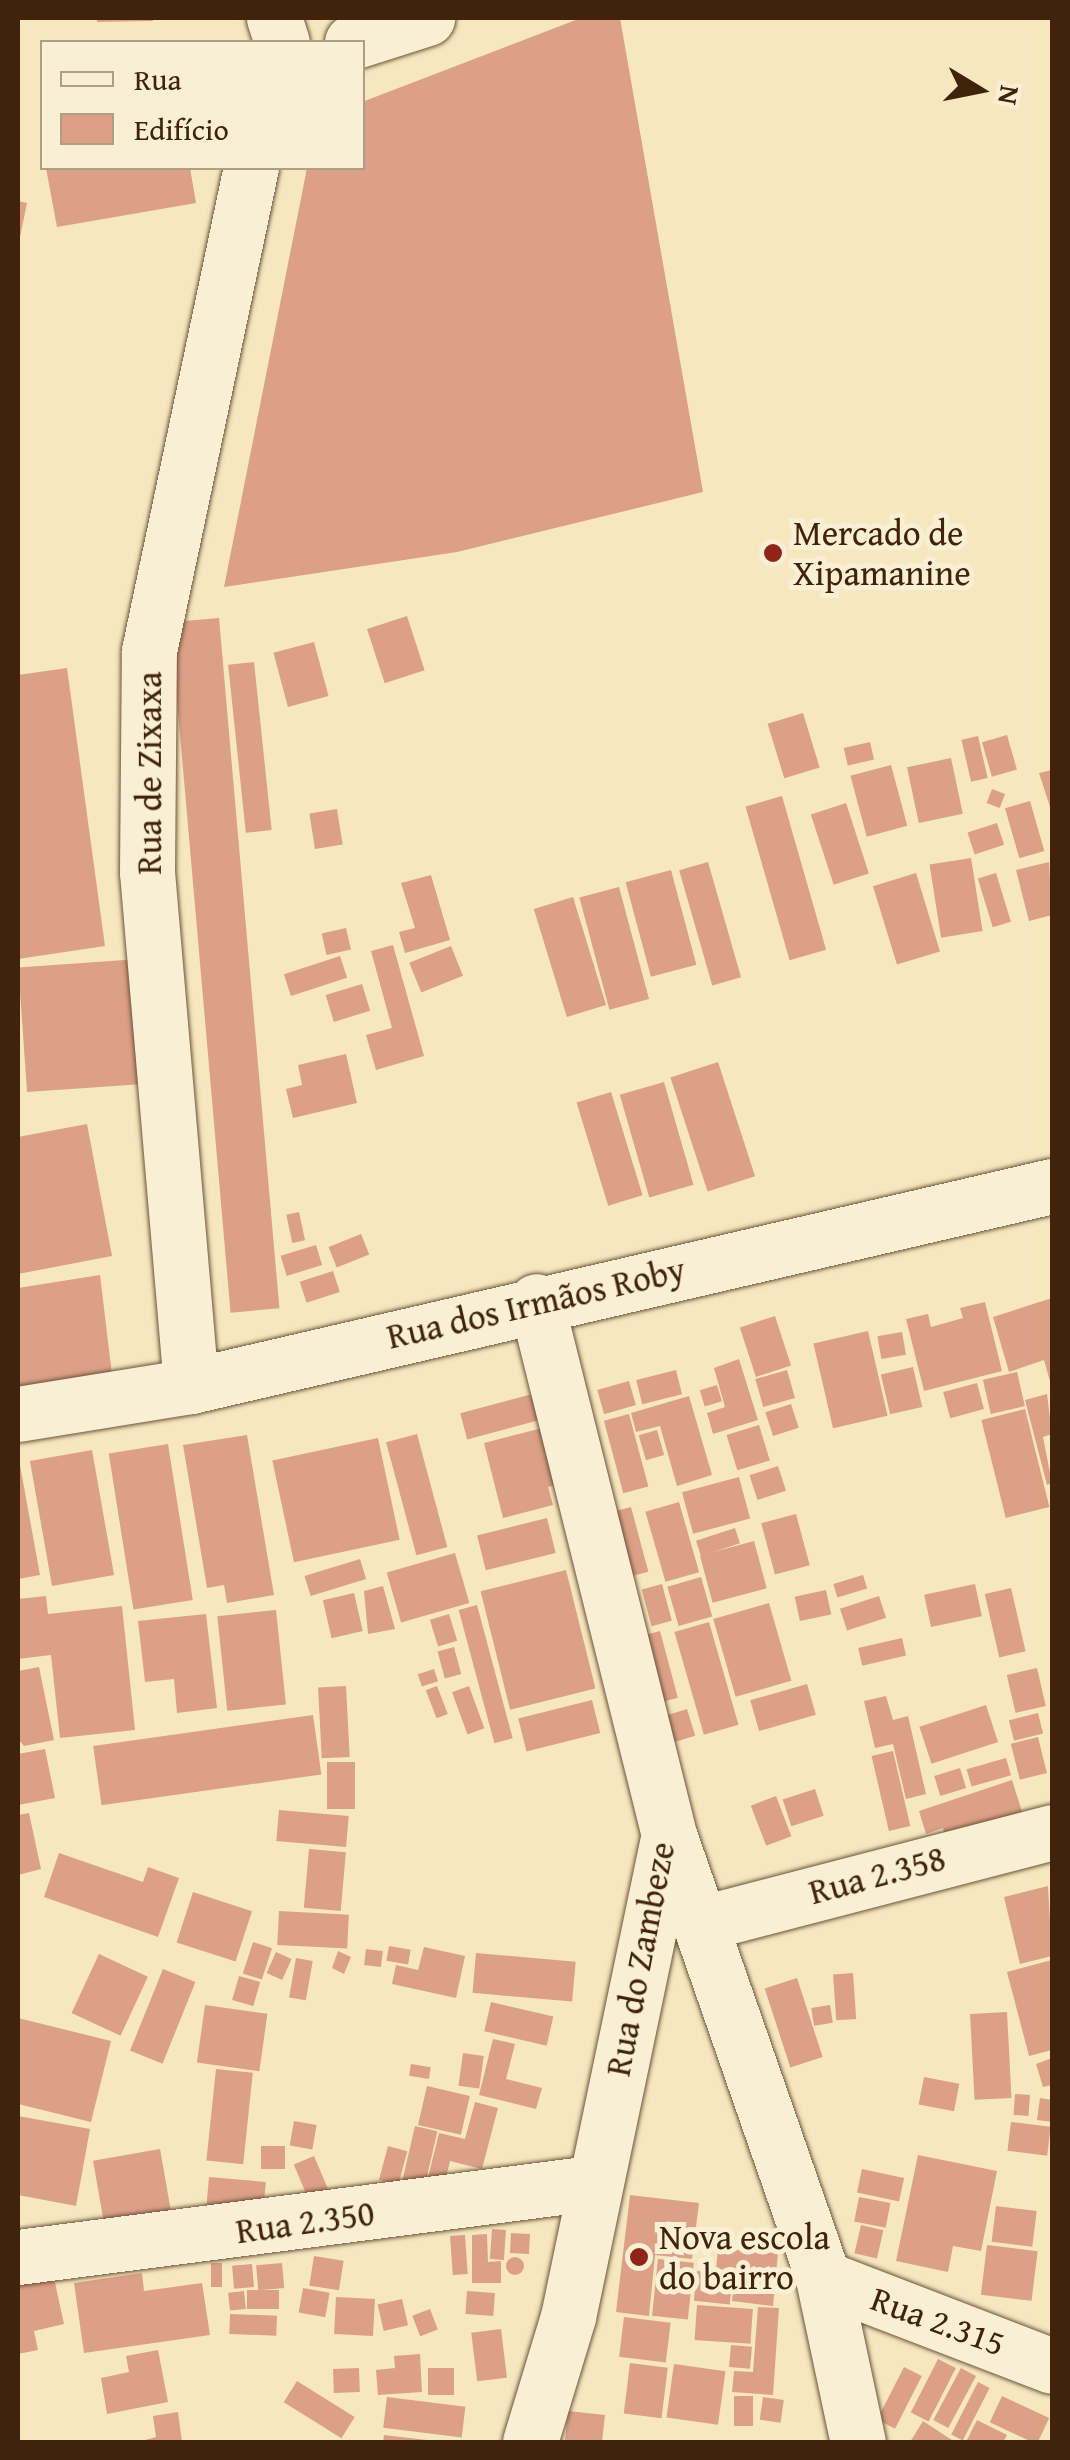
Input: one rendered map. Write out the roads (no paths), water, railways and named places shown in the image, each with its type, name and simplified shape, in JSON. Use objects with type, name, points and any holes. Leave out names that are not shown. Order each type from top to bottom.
[{"type":"street","points":[[358,40],[427,18]]},
{"type":"street","name":"Rua de Zixaxa","points":[[191,1386],[147,872],[149,650],[252,170]]},
{"type":"street","name":"Rua dos Irmãos Roby","points":[[18,1414],[191,1386],[536,1301],[1052,1186]]},
{"type":"street","name":"Rua do Zambeze","points":[[530,2442],[568,2318],[592,2183],[669,1836],[536,1301]]},
{"type":"street","name":"Rua 2.358","points":[[702,1924],[1052,1832]]},
{"type":"street","points":[[669,1836],[823,2278],[858,2442]]},
{"type":"street","name":"Rua 2.350","points":[[18,2258],[592,2183]]},
{"type":"street","name":"Rua 2.315","points":[[823,2278],[1052,2366]]},
{"type":"place","name":"Mercado de Xipamanine","points":[[773,553]]},
{"type":"place","name":"Nova escola do bairro","points":[[639,2257]]}]
